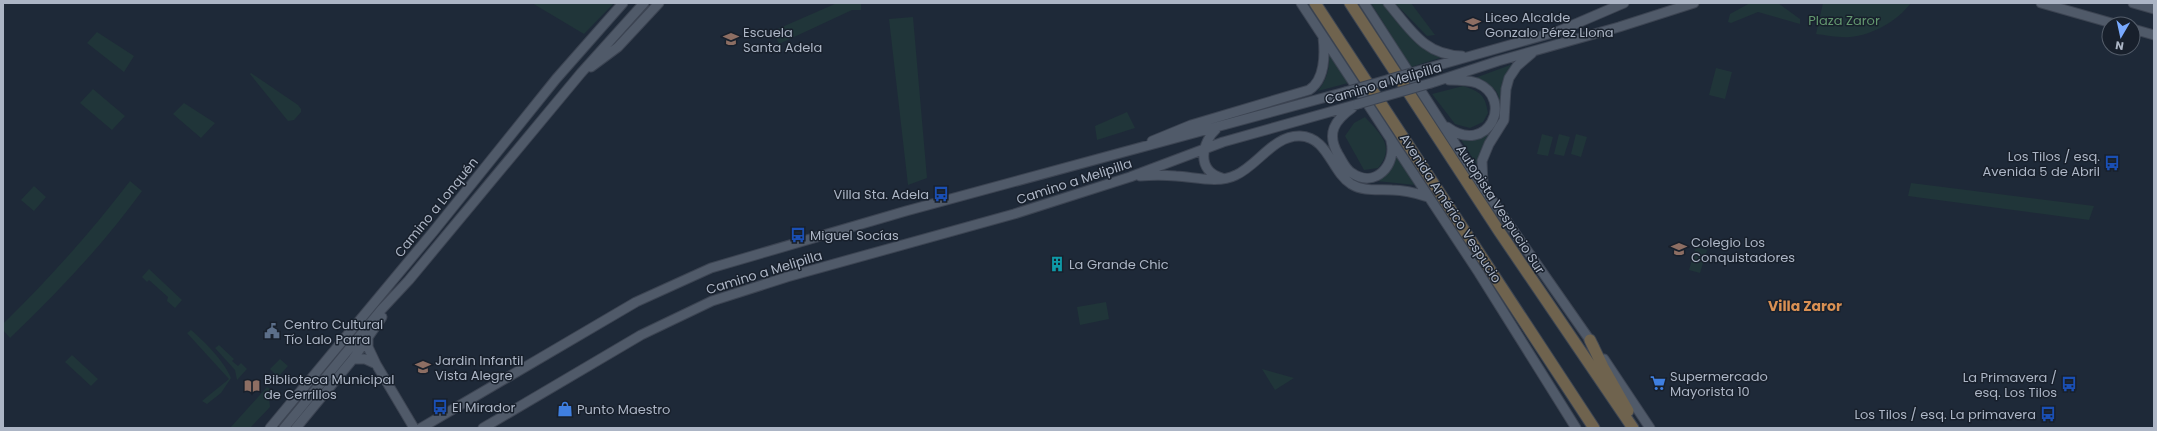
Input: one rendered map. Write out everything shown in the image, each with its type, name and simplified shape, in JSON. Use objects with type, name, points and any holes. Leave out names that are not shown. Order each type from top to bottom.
[{"type":"highway","points":[[1315,3],[1594,428]]},
{"type":"highway","name":"Autopista Vespucio Sur","points":[[1350,3],[1507,244],[1633,428]]},
{"type":"highway","points":[[1590,340],[1636,428]]},
{"type":"main road","name":"Camino a Lonquén","points":[[270,428],[428,238],[556,79],[623,3]]},
{"type":"main road","name":"Camino a Lonquén","points":[[409,280],[582,73],[644,3]]},
{"type":"main road","points":[[582,73],[618,47],[659,3]]},
{"type":"main road","name":"Avenida Américo Vespucio","points":[[1301,3],[1428,197],[1576,428]]},
{"type":"main road","points":[[1364,3],[1485,190],[1650,428]]},
{"type":"main road","points":[[1388,3],[1428,48],[1447,54],[1474,56]]},
{"type":"main road","name":"Camino a Melipilla","points":[[421,428],[636,302],[711,268],[906,211],[1217,128],[1474,56],[1575,26],[1624,3]]},
{"type":"main road","name":"Camino a Melipilla","points":[[483,428],[648,331],[712,301],[787,277],[1014,214],[1130,177],[1204,148],[1444,80],[1694,3]]},
{"type":"main road","points":[[2041,3],[2101,20]]},
{"type":"main road","points":[[2134,3],[2154,9]]},
{"type":"main road","points":[[2141,31],[2154,35]]},
{"type":"main road","points":[[1141,148],[1182,128],[1309,90],[1316,85],[1321,73],[1324,49],[1323,35]]},
{"type":"main road","points":[[1485,190],[1482,176],[1482,161],[1489,144],[1504,120],[1506,89],[1509,78],[1517,66],[1538,50]]},
{"type":"main road","points":[[1443,124],[1458,134],[1475,135],[1488,128],[1495,111],[1492,97],[1482,86],[1472,82],[1444,80]]},
{"type":"main road","points":[[1357,104],[1340,118],[1335,125],[1332,135],[1335,148],[1349,171],[1356,176],[1365,178],[1383,173],[1392,156],[1391,140]]},
{"type":"main road","points":[[1217,128],[1209,136],[1204,148],[1204,161],[1208,169],[1218,177],[1225,178]]},
{"type":"main road","points":[[1130,177],[1165,175],[1225,178],[1241,172],[1281,141],[1300,136],[1312,139],[1319,144],[1343,177],[1355,186],[1367,190],[1401,190],[1428,197]]},
{"type":"main road","points":[[296,428],[353,359],[409,280]]},
{"type":"main road","points":[[284,428],[381,310],[409,280]]},
{"type":"main road","points":[[368,338],[368,347],[376,364],[414,428]]},
{"type":"main road","points":[[353,359],[365,358],[376,364]]},
{"type":"green space","points":[[532,3],[614,3],[584,34]]},
{"type":"green space","points":[[837,3],[861,3],[861,10],[852,10],[779,44],[773,31]]},
{"type":"green space","points":[[1371,3],[1383,3],[1417,41],[1443,57],[1411,67]]},
{"type":"green space","points":[[1395,3],[1411,3],[1435,35],[1427,36]]},
{"type":"green space","points":[[1750,3],[1778,3],[1800,19],[1800,24],[1758,12],[1731,23],[1728,22],[1730,14]]},
{"type":"green space","name":"Plaza Zaror","points":[[1823,3],[1911,3],[1899,16],[1876,30],[1859,36],[1837,37],[1816,34]]},
{"type":"green space","points":[[913,17],[927,178],[908,185],[889,19]]},
{"type":"green space","points":[[97,32],[134,56],[124,72],[87,43]]},
{"type":"green space","points":[[1329,53],[1348,83],[1318,91],[1327,74]]},
{"type":"green space","points":[[1513,64],[1502,117],[1479,168],[1460,138],[1494,125],[1499,108],[1499,101],[1496,91],[1491,86],[1475,78]]},
{"type":"green space","points":[[1716,68],[1732,72],[1725,99],[1709,95]]},
{"type":"green space","points":[[251,73],[298,105],[301,112],[294,120],[288,121],[250,74]]},
{"type":"green space","points":[[1463,86],[1478,92],[1481,95],[1487,107],[1488,113],[1483,122],[1470,128],[1455,124],[1432,94]]},
{"type":"green space","points":[[93,89],[125,116],[112,130],[80,103]]},
{"type":"green space","points":[[184,103],[215,123],[201,138],[173,114]]},
{"type":"green space","points":[[1127,112],[1135,128],[1097,140],[1095,126]]},
{"type":"green space","points":[[1365,117],[1384,141],[1386,153],[1378,168],[1364,170],[1345,136],[1354,123]]},
{"type":"green space","points":[[1542,134],[1553,137],[1548,156],[1537,154]]},
{"type":"green space","points":[[1559,134],[1570,137],[1564,156],[1554,154]]},
{"type":"green space","points":[[1576,134],[1587,137],[1581,157],[1571,154]]},
{"type":"green space","points":[[1395,154],[1415,185],[1367,180],[1383,176],[1389,170]]},
{"type":"green space","points":[[130,181],[142,191],[127,211],[79,268],[10,338],[3,330],[3,324],[69,255]]},
{"type":"green space","points":[[1911,183],[2094,206],[2089,220],[1908,196]]},
{"type":"green space","points":[[34,186],[46,197],[34,211],[21,200]]},
{"type":"green space","points":[[1696,247],[1707,250],[1700,273],[1689,270]]},
{"type":"green space","points":[[149,269],[182,300],[175,308],[167,301],[168,297],[149,280],[147,282],[142,277]]},
{"type":"green space","points":[[1106,302],[1109,319],[1080,325],[1077,307]]},
{"type":"green space","points":[[191,330],[208,346],[224,365],[231,378],[221,393],[207,404],[202,401],[229,379],[187,333]]},
{"type":"green space","points":[[219,345],[234,359],[232,361],[238,366],[241,363],[247,369],[237,380],[235,370],[215,348]]},
{"type":"green space","points":[[72,355],[98,379],[91,386],[65,362]]},
{"type":"green space","points":[[280,359],[288,366],[278,377],[270,369]]},
{"type":"green space","points":[[1262,369],[1294,378],[1275,390]]},
{"type":"green space","points":[[267,387],[276,393],[269,397],[270,407],[250,428],[230,428]]},
{"type":"place","name":"Liceo Alcalde Gonzalo Pérez Llona","points":[[1473,24]]},
{"type":"place","name":"Escuela Santa Adela","points":[[731,39]]},
{"type":"place","name":"Los Tilos / esq. Avenida 5 de Abril","points":[[2112,163]]},
{"type":"place","name":"Villa Sta. Adela","points":[[941,194]]},
{"type":"place","name":"Miguel Socías","points":[[798,235]]},
{"type":"place","name":"Colegio Los Conquistadores","points":[[1679,249]]},
{"type":"place","name":"La Grande Chic","points":[[1057,264]]},
{"type":"place","name":"Centro Cultural Tío Lalo Parra","points":[[272,331]]},
{"type":"place","name":"Jardin Infantil Vista Alegre","points":[[423,367]]},
{"type":"place","name":"Supermercado Mayorista 10","points":[[1658,383]]},
{"type":"place","name":"La Primavera / esq. Los Tilos","points":[[2069,384]]},
{"type":"place","name":"Biblioteca Municipal de Cerrillos","points":[[252,386]]},
{"type":"place","name":"El Mirador","points":[[440,407]]},
{"type":"place","name":"Punto Maestro","points":[[565,409]]},
{"type":"place","name":"Los Tilos / esq. La primavera","points":[[2048,414]]},
{"type":"district","name":"Villa Zaror","points":[[1805,306]]}]
